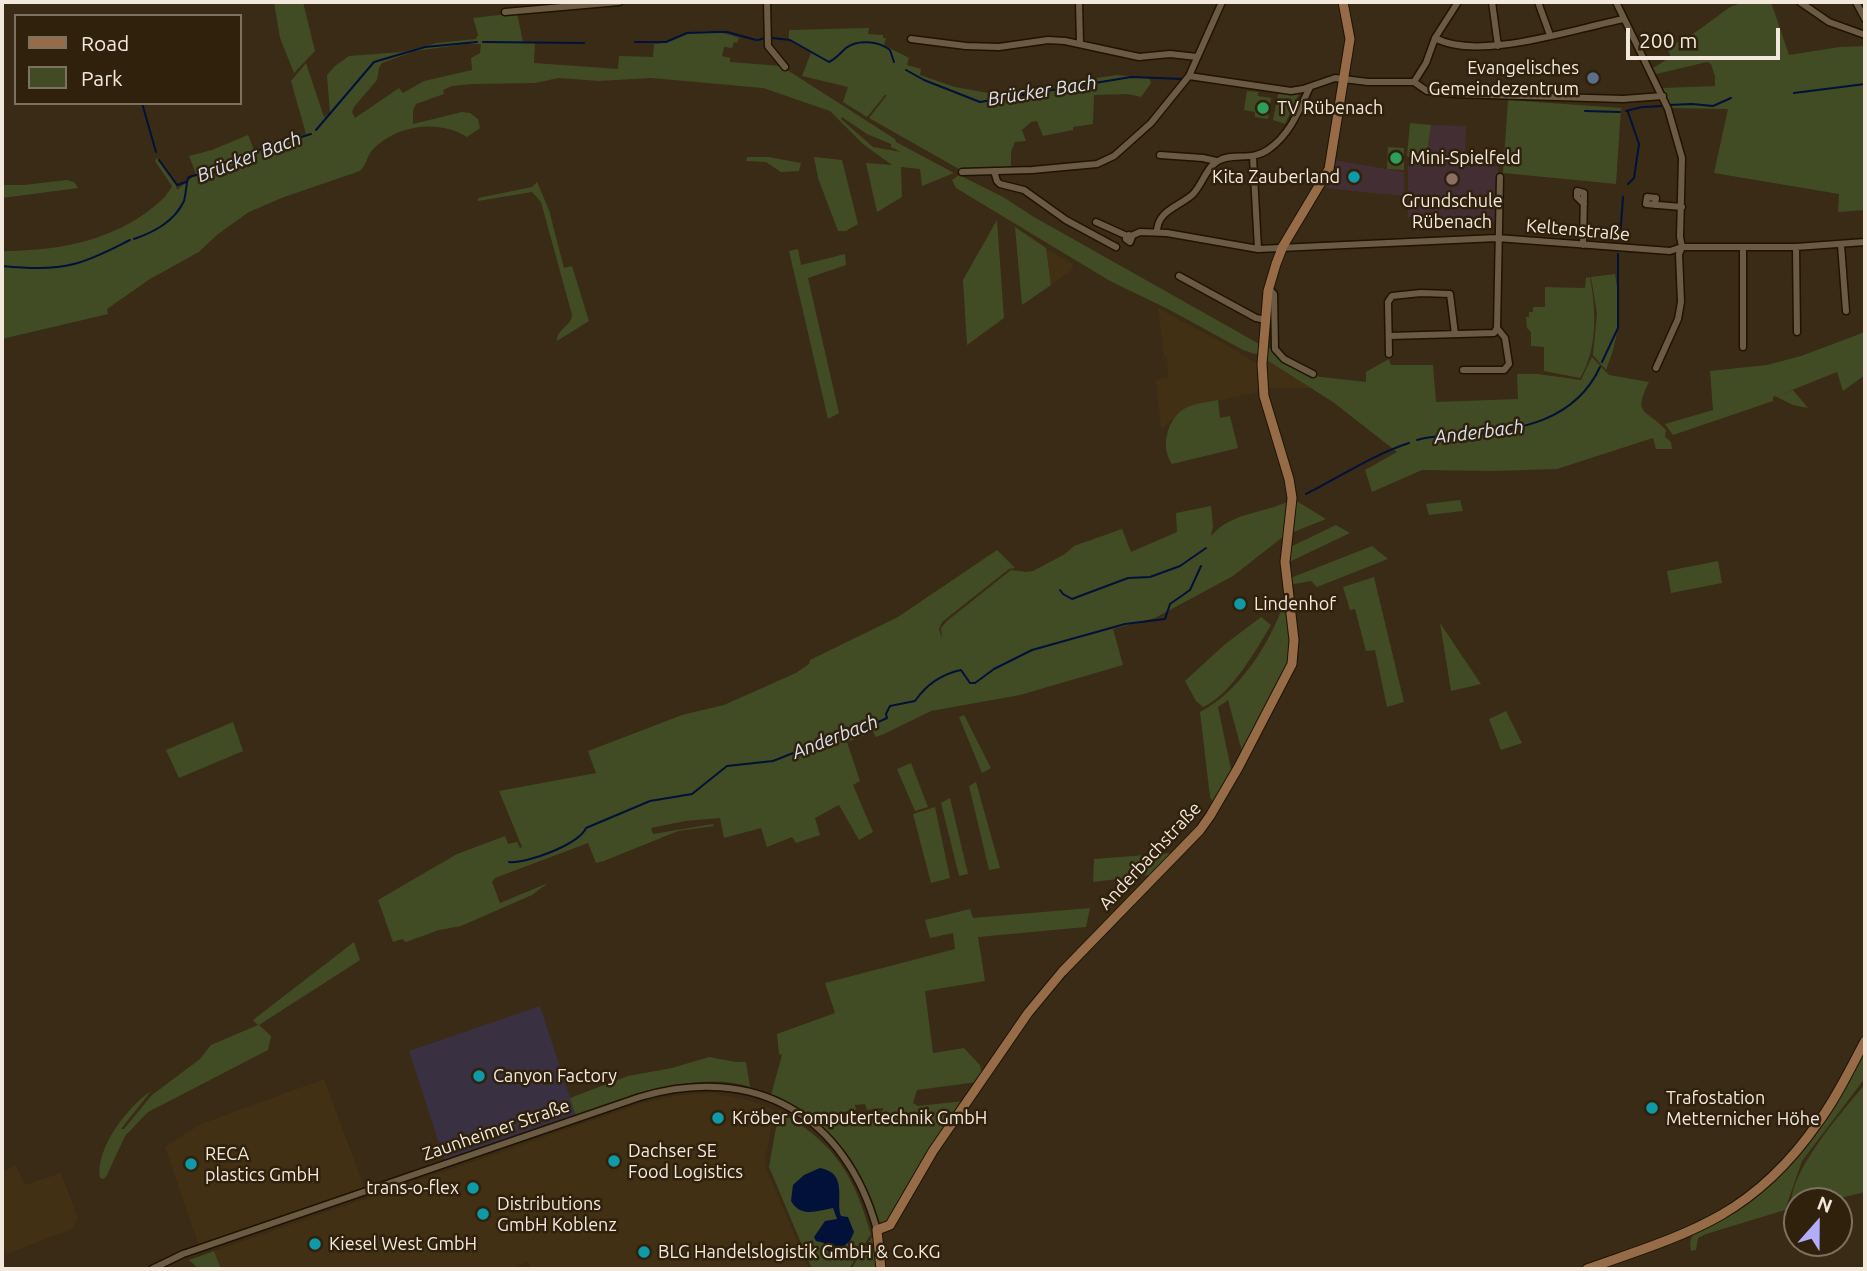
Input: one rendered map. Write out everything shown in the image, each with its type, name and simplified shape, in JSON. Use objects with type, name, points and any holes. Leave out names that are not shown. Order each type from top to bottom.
[{"type":"main road","name":"Anderbachstraße","points":[[877,1230],[890,1225],[933,1152],[1028,1013],[1062,972],[1200,830],[1238,768],[1287,677],[1294,650],[1285,566],[1292,498],[1264,396],[1262,364],[1269,289],[1283,246],[1329,169],[1350,39],[1343,2]]},
{"type":"main road","points":[[1587,1269],[1682,1234],[1721,1215],[1754,1192],[1791,1157],[1819,1122],[1865,1041]]},
{"type":"main road","name":"Zaunheimer Straße","points":[[877,1230],[881,1269]]},
{"type":"street","points":[[505,12],[619,2]]},
{"type":"street","points":[[767,2],[768,46],[785,67]]},
{"type":"street","points":[[1079,2],[1080,43]]},
{"type":"street","points":[[962,172],[1097,164],[1114,156],[1152,123],[1189,76],[1222,2]]},
{"type":"street","points":[[1414,82],[1426,63],[1435,38],[1458,2]]},
{"type":"street","points":[[1492,2],[1498,46]]},
{"type":"street","points":[[1538,2],[1550,35]]},
{"type":"street","points":[[1616,2],[1665,102],[1682,158],[1682,247],[1679,254],[1681,302],[1678,319],[1656,368]]},
{"type":"street","points":[[1800,2],[1829,22],[1865,35]]},
{"type":"street","points":[[1856,2],[1865,19]]},
{"type":"street","points":[[1435,38],[1447,43],[1498,46],[1624,19]]},
{"type":"street","points":[[911,39],[991,47],[1021,46],[1048,40],[1080,43],[1139,57],[1170,54],[1196,57]]},
{"type":"street","points":[[1189,76],[1282,90],[1298,90],[1335,78],[1414,82],[1427,91],[1454,94],[1665,102]]},
{"type":"street","points":[[1160,155],[1216,161],[1253,157],[1266,152],[1287,131],[1310,87]]},
{"type":"street","points":[[1253,157],[1258,249]]},
{"type":"street","points":[[1157,232],[1157,224],[1162,216],[1195,193],[1216,161]]},
{"type":"street","points":[[994,172],[1000,184],[1024,190],[1066,220],[1116,247]]},
{"type":"street","points":[[1389,336],[1494,333],[1497,328],[1500,177]]},
{"type":"street","points":[[1583,245],[1584,204]]},
{"type":"street","points":[[1655,205],[1682,207]]},
{"type":"street","name":"Keltenstraße","points":[[1096,222],[1129,236],[1140,232],[1157,232],[1258,249],[1497,238],[1670,251],[1682,247],[1796,247],[1865,242]]},
{"type":"street","points":[[1841,245],[1846,311]]},
{"type":"street","points":[[1743,247],[1743,347]]},
{"type":"street","points":[[1796,247],[1797,332]]},
{"type":"street","points":[[1179,276],[1256,318],[1266,320]]},
{"type":"street","points":[[1269,289],[1275,294],[1275,349],[1284,359],[1313,374]]},
{"type":"street","points":[[1389,355],[1389,298],[1421,293],[1450,294],[1455,334]]},
{"type":"street","points":[[1463,371],[1507,368],[1505,338],[1497,328]]},
{"type":"street","name":"Zaunheimer Straße","points":[[152,1269],[183,1254],[640,1097],[690,1087],[750,1091],[780,1103],[803,1117],[835,1144],[852,1168],[867,1196],[877,1230]]},
{"type":"shaded area","name":"Grundschule Rübenach","points":[[1431,125],[1466,126],[1465,165],[1498,166],[1496,221],[1408,217],[1408,164],[1412,161],[1426,162]]},
{"type":"shaded area","points":[[1334,160],[1404,172],[1404,196],[1324,188],[1329,179],[1333,180],[1337,170],[1333,169]]},
{"type":"shaded area","points":[[1046,248],[1073,264],[1072,270],[1051,285]]},
{"type":"shaded area","points":[[1158,308],[1259,365],[1260,392],[1187,407],[1161,429],[1156,380],[1168,378]]},
{"type":"shaded area","points":[[1265,359],[1311,388],[1266,388]]},
{"type":"shaded area","points":[[540,1006],[576,1116],[445,1162],[409,1051]]},
{"type":"shaded area","points":[[324,1079],[365,1189],[199,1246],[165,1147],[201,1124]]},
{"type":"shaded area","points":[[711,1093],[748,1100],[775,1110],[766,1168],[809,1269],[532,1269],[528,1262],[511,1269],[221,1269],[214,1251],[643,1103],[681,1095]]},
{"type":"shaded area","points":[[16,1166],[25,1185],[61,1173],[78,1219],[72,1229],[6,1254],[2,1243],[2,1171]]},
{"type":"green space","points":[[274,2],[303,2],[315,51],[294,73],[280,38]]},
{"type":"green space","points":[[1744,2],[1771,2],[1789,55],[1865,46],[1865,210],[1838,212],[1839,194],[1714,173],[1728,109],[1670,108],[1663,88],[1715,86],[1711,64],[1707,62],[1656,74],[1653,68],[1671,57],[1667,48],[1693,34],[1730,7]]},
{"type":"green space","points":[[517,13],[523,42],[535,42],[534,63],[618,69],[619,56],[653,57],[654,44],[693,32],[706,31],[733,36],[739,38],[737,43],[734,42],[732,48],[724,47],[722,56],[730,58],[730,62],[781,66],[896,142],[954,173],[922,186],[920,169],[901,167],[902,197],[877,212],[866,163],[892,165],[863,144],[830,111],[763,88],[651,78],[599,81],[559,78],[535,83],[452,86],[443,90],[444,94],[416,104],[413,124],[462,112],[470,113],[478,119],[480,128],[467,137],[456,131],[431,127],[419,127],[395,134],[374,148],[360,171],[249,212],[218,234],[199,252],[150,279],[107,309],[108,314],[2,339],[2,251],[59,247],[113,232],[130,223],[157,204],[172,186],[155,161],[157,158],[177,190],[196,174],[189,156],[248,135],[254,150],[275,141],[306,134],[291,81],[306,63],[324,117],[330,113],[327,75],[349,56],[402,52],[437,43],[476,39],[478,34],[473,18]],"holes":[[[481,44],[480,53],[471,58],[472,70],[424,81],[403,93],[399,88],[355,118],[352,112],[354,107],[377,80],[382,63],[415,51]],[[842,117],[867,134],[891,144],[891,147],[901,152],[873,147],[841,119]]]},
{"type":"green space","points":[[869,28],[868,34],[883,35],[883,38],[886,38],[884,45],[909,58],[907,65],[921,69],[920,75],[955,87],[994,94],[994,99],[1077,86],[1077,81],[1117,75],[1149,78],[1151,83],[1141,97],[1128,94],[1094,95],[1093,124],[1043,136],[1037,121],[1031,122],[1022,130],[1026,141],[1015,142],[1011,152],[1011,167],[959,169],[869,118],[887,95],[867,117],[843,102],[848,87],[802,76],[811,53],[789,40],[789,30]]},
{"type":"green space","points":[[1247,91],[1258,92],[1258,96],[1271,98],[1268,119],[1255,117],[1255,112],[1244,110]]},
{"type":"green space","points":[[1278,94],[1299,94],[1285,124],[1273,120]]},
{"type":"green space","points":[[1508,100],[1621,108],[1616,184],[1503,173]]},
{"type":"green space","points":[[1410,123],[1431,125],[1426,160],[1407,156]]},
{"type":"green space","name":"Mini-Spielfeld","points":[[1388,147],[1404,148],[1404,170],[1387,169]]},
{"type":"green space","points":[[747,157],[768,157],[801,163],[799,171],[781,172],[766,162],[746,161]]},
{"type":"green space","points":[[814,157],[842,160],[858,224],[846,231],[838,231],[818,178]]},
{"type":"green space","points":[[959,175],[1003,197],[1261,345],[1259,353],[1243,350],[1110,281],[956,188],[952,180]]},
{"type":"green space","points":[[67,180],[74,182],[78,188],[2,198],[2,185]]},
{"type":"green space","points":[[537,182],[549,210],[564,268],[572,266],[589,321],[557,341],[559,333],[572,315],[541,202],[532,192],[478,201],[478,198],[532,187]]},
{"type":"green space","points":[[997,220],[1004,318],[967,345],[963,280]]},
{"type":"green space","points":[[1015,227],[1046,248],[1051,285],[1022,305]]},
{"type":"green space","points":[[798,249],[801,265],[845,254],[846,265],[808,278],[839,413],[828,419],[789,251]]},
{"type":"green space","points":[[1615,274],[1618,323],[1606,370],[1593,355],[1597,314],[1591,277]]},
{"type":"green space","points":[[1590,277],[1594,329],[1586,367],[1580,378],[1544,371],[1544,347],[1531,346],[1531,332],[1527,328],[1526,317],[1529,317],[1529,312],[1533,312],[1533,307],[1545,307],[1545,287],[1585,288],[1586,278]]},
{"type":"green space","points":[[1865,332],[1865,375],[1843,391],[1837,372],[1777,396],[1793,390],[1808,408],[1793,405],[1775,396],[1773,401],[1673,435],[1665,424],[1713,410],[1710,371],[1767,365],[1801,356]]},
{"type":"green space","points":[[1266,346],[1313,376],[1366,382],[1366,372],[1389,359],[1391,365],[1433,365],[1436,402],[1518,399],[1517,374],[1581,380],[1592,357],[1609,375],[1649,382],[1642,406],[1666,430],[1665,437],[1671,442],[1672,449],[1656,449],[1653,438],[1557,469],[1422,470],[1372,492],[1365,470],[1397,452],[1333,402],[1265,359]]},
{"type":"green space","points":[[1218,400],[1220,418],[1230,416],[1238,448],[1172,464],[1168,457],[1166,440],[1176,416],[1190,406]]},
{"type":"green space","points":[[1291,500],[1284,536],[1233,576],[1155,618],[1113,629],[1123,665],[1020,695],[931,711],[876,737],[873,732],[847,742],[860,781],[853,785],[873,832],[859,840],[839,805],[815,818],[820,835],[796,843],[792,837],[767,847],[761,828],[724,838],[720,818],[651,828],[653,834],[713,824],[714,826],[678,831],[596,863],[588,843],[495,878],[492,882],[500,903],[548,883],[532,895],[461,926],[439,930],[406,942],[402,939],[393,942],[378,900],[457,854],[505,836],[508,844],[517,842],[520,848],[522,847],[499,791],[596,773],[588,751],[682,715],[724,705],[796,673],[809,664],[810,660],[898,617],[997,550],[1015,568],[1009,569],[942,622],[939,629],[942,639],[941,628],[947,621],[1011,570],[1033,571],[1065,554],[1074,546],[1122,529],[1131,552],[1177,532],[1176,513],[1211,506],[1211,536],[1239,517]]},
{"type":"green space","points":[[1460,500],[1463,511],[1429,515],[1426,504]]},
{"type":"green space","points":[[1295,502],[1298,502],[1326,519],[1291,533]]},
{"type":"green space","points":[[1336,525],[1350,533],[1287,563],[1288,548]]},
{"type":"green space","points":[[1372,546],[1388,559],[1317,587],[1311,581],[1289,585],[1288,579]]},
{"type":"green space","points":[[1718,561],[1722,583],[1671,593],[1667,571]]},
{"type":"green space","points":[[1374,577],[1404,702],[1387,707],[1375,650],[1366,651],[1355,609],[1350,610],[1343,587]]},
{"type":"green space","points":[[1286,602],[1292,640],[1290,665],[1243,755],[1228,700],[1218,707],[1232,774],[1201,825],[1152,876],[1093,882],[1094,859],[1172,853],[1202,819],[1213,802],[1210,797],[1200,712],[1223,696],[1243,676],[1268,639]]},
{"type":"green space","points":[[1261,617],[1271,625],[1250,659],[1223,693],[1203,707],[1196,701],[1185,681],[1224,645]]},
{"type":"green space","points":[[1440,623],[1481,684],[1451,691]]},
{"type":"green space","points":[[1506,711],[1522,743],[1501,750],[1489,719]]},
{"type":"green space","points":[[964,715],[991,768],[982,773],[959,717]]},
{"type":"green space","points":[[233,722],[243,751],[179,778],[166,750]]},
{"type":"green space","points":[[911,763],[928,807],[915,811],[897,769]]},
{"type":"green space","points":[[976,782],[1000,868],[989,870],[969,786]]},
{"type":"green space","points":[[950,798],[968,874],[959,876],[941,803]]},
{"type":"green space","points":[[935,807],[950,878],[931,883],[913,814]]},
{"type":"green space","points":[[1090,908],[1086,927],[978,937],[985,981],[925,991],[933,1053],[964,1048],[980,1065],[982,1074],[977,1082],[917,1090],[913,1103],[918,1106],[964,1101],[890,1221],[880,1224],[854,1166],[838,1144],[815,1123],[842,1117],[851,1122],[851,1116],[883,1111],[883,1108],[867,1110],[865,1104],[855,1105],[856,1110],[810,1118],[771,1095],[782,1055],[779,1054],[777,1034],[835,1013],[825,983],[955,949],[953,933],[930,938],[925,920],[970,909],[973,918]]},
{"type":"green space","points":[[354,942],[360,960],[259,1025],[271,1036],[268,1050],[148,1112],[125,1136],[107,1175],[104,1179],[100,1178],[102,1154],[132,1107],[151,1091],[121,1129],[124,1129],[152,1095],[200,1059],[211,1045],[258,1025],[253,1020]]},
{"type":"green space","points":[[1865,1051],[1865,1078],[1802,1161],[1793,1187],[1783,1187],[1783,1211],[1706,1234],[1698,1238],[1696,1250],[1691,1251],[1693,1234],[1750,1199],[1795,1158],[1832,1110]]},
{"type":"green space","points":[[709,1057],[746,1062],[750,1087],[729,1082],[685,1084],[662,1088],[576,1116],[570,1098],[628,1076],[672,1068]]},
{"type":"green space","points":[[1865,1084],[1865,1192],[1853,1195],[1853,1187],[1795,1187],[1806,1161]]},
{"type":"green space","points":[[779,1111],[828,1148],[857,1193],[871,1234],[849,1269],[812,1269],[769,1167]]},
{"type":"green space","points":[[875,1236],[878,1269],[851,1269],[872,1237]]},
{"type":"green space","points":[[214,1251],[221,1269],[199,1269],[189,1260]]},
{"type":"water","points":[[820,1168],[829,1171],[838,1181],[841,1216],[848,1217],[854,1232],[850,1241],[837,1252],[824,1250],[824,1243],[816,1241],[814,1237],[825,1221],[837,1219],[833,1208],[815,1212],[804,1211],[791,1201],[793,1185],[804,1175]]},
{"type":"waterway","name":"Brücker Bach","points":[[635,42],[666,42],[687,33],[716,32],[727,32],[756,40]]},
{"type":"waterway","name":"Brücker Bach","points":[[758,40],[765,38]]},
{"type":"waterway","name":"Brücker Bach","points":[[772,38],[790,40],[829,62],[851,45],[874,43],[890,50],[894,62]]},
{"type":"waterway","name":"Brücker Bach","points":[[316,130],[374,62],[425,47],[477,42]]},
{"type":"waterway","name":"Brücker Bach","points":[[483,42],[584,43]]},
{"type":"waterway","name":"Brücker Bach","points":[[906,70],[980,102],[1131,77],[1183,79]]},
{"type":"waterway","name":"Brücker Bach","points":[[1794,93],[1865,84]]},
{"type":"waterway","name":"Brücker Bach","points":[[1668,105],[1713,106],[1731,98]]},
{"type":"waterway","points":[[143,105],[156,152]]},
{"type":"waterway","name":"Brücker Bach","points":[[1626,111],[1663,106]]},
{"type":"waterway","name":"Brücker Bach","points":[[1585,111],[1620,112]]},
{"type":"waterway","name":"Anderbach","points":[[1628,112],[1639,144],[1634,178],[1628,184]]},
{"type":"waterway","name":"Brücker Bach","points":[[134,239],[156,229],[175,215],[184,201],[188,178],[231,168],[255,151],[311,134]]},
{"type":"waterway","points":[[159,160],[177,185],[186,182]]},
{"type":"waterway","name":"Anderbach","points":[[1620,239],[1623,197]]},
{"type":"waterway","name":"Brücker Bach","points":[[2,266],[65,266],[96,257],[130,240]]},
{"type":"waterway","name":"Anderbach","points":[[1602,362],[1618,328],[1618,254]]},
{"type":"waterway","name":"Anderbach","points":[[1417,440],[1506,430],[1544,419],[1576,400],[1600,367]]},
{"type":"waterway","name":"Anderbach","points":[[1306,494],[1369,460],[1409,443]]},
{"type":"waterway","points":[[1060,590],[1072,599],[1128,578],[1150,577],[1180,566],[1206,548]]},
{"type":"waterway","name":"Anderbach","points":[[509,862],[528,860],[552,852],[574,840],[586,828],[650,801],[692,794],[727,766],[773,761],[849,731],[865,728],[887,718],[890,706],[915,701],[929,685],[947,674],[961,670],[970,683],[975,683],[994,669],[1032,650],[1125,624],[1165,619],[1170,604],[1190,590],[1201,566]]},
{"type":"place","name":"Evangelisches Gemeindezentrum","points":[[1593,78]]},
{"type":"place","name":"TV Rübenach","points":[[1263,108]]},
{"type":"place","name":"Mini-Spielfeld","points":[[1396,158]]},
{"type":"place","name":"Kita Zauberland","points":[[1354,177]]},
{"type":"place","name":"Grundschule Rübenach","points":[[1452,179]]},
{"type":"place","name":"Lindenhof","points":[[1240,604]]},
{"type":"place","name":"Canyon Factory","points":[[479,1076]]},
{"type":"place","name":"Trafostation Metternicher Höhe","points":[[1652,1108]]},
{"type":"place","name":"Kröber Computertechnik GmbH","points":[[718,1118]]},
{"type":"place","name":"Dachser SE Food Logistics","points":[[614,1161]]},
{"type":"place","name":"RECA plastics GmbH","points":[[191,1164]]},
{"type":"place","name":"trans-o-flex","points":[[473,1188]]},
{"type":"place","name":"Distributions GmbH Koblenz","points":[[483,1214]]},
{"type":"place","name":"Kiesel West GmbH","points":[[315,1244]]},
{"type":"place","name":"BLG Handelslogistik GmbH & Co.KG","points":[[644,1252]]}]
